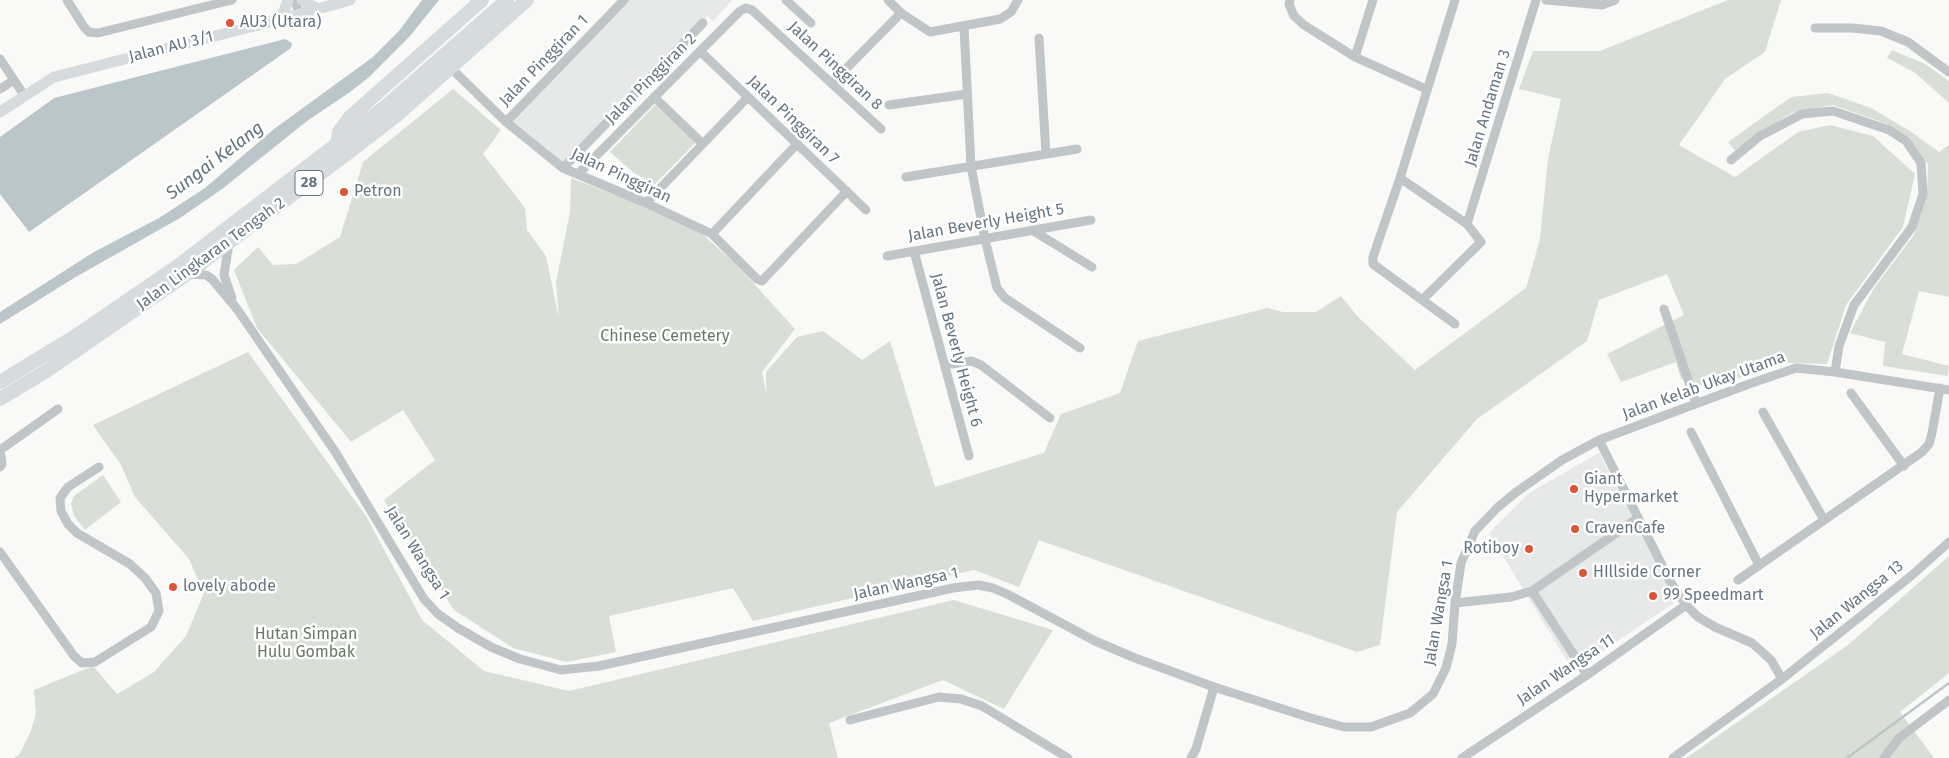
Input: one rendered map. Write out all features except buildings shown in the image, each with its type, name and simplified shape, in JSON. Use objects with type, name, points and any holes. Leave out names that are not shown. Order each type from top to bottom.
[{"type":"highway","points":[[337,145],[339,132],[350,117],[482,0]]},
{"type":"highway","name":"Jalan Lingkaran Tengah 2","points":[[0,382],[74,337],[179,265],[386,106],[507,0]]},
{"type":"highway","name":"Jalan Lingkaran Tengah 2","points":[[0,399],[48,370],[187,274],[344,156],[396,116],[527,0]]},
{"type":"main road","points":[[274,21],[284,12],[288,0]]},
{"type":"main road","points":[[302,0],[318,9]]},
{"type":"main road","name":"Jalan AU 3/1","points":[[0,112],[54,77],[350,0]]},
{"type":"street","points":[[67,0],[84,27],[89,32],[98,33],[232,0]]},
{"type":"street","points":[[294,0],[299,14]]},
{"type":"street","name":"Jalan Pinggiran 1","points":[[506,122],[624,0]]},
{"type":"street","points":[[786,0],[811,23]]},
{"type":"street","points":[[888,0],[901,13],[930,32],[1000,19],[1011,12],[1018,0]]},
{"type":"street","points":[[1290,0],[1289,4],[1294,16],[1304,25],[1355,56],[1426,89]]},
{"type":"street","points":[[1355,56],[1373,0]]},
{"type":"street","points":[[1455,0],[1400,178],[1373,257],[1373,264],[1455,324]]},
{"type":"street","name":"Jalan Andaman 3","points":[[1468,224],[1536,0]]},
{"type":"street","points":[[1546,0],[1602,4],[1615,0]]},
{"type":"street","name":"Jalan Pinggiran 2","points":[[578,174],[740,11],[746,8]]},
{"type":"street","name":"Jalan Pinggiran 8","points":[[746,8],[752,10],[880,129]]},
{"type":"street","points":[[832,84],[901,13]]},
{"type":"street","name":"Jalan Pinggiran 2","points":[[563,168],[703,23]]},
{"type":"street","points":[[964,27],[971,166],[985,239],[997,288],[1005,298],[1080,348]]},
{"type":"street","points":[[1815,28],[1852,28],[1881,31],[1908,42],[1949,72]]},
{"type":"street","points":[[1039,38],[1046,154]]},
{"type":"street","name":"Jalan Pinggiran 7","points":[[700,51],[866,210]]},
{"type":"street","points":[[0,59],[24,95]]},
{"type":"street","name":"Jalan Pinggiran","points":[[451,68],[506,122],[563,168],[646,203],[712,234],[757,279],[762,281],[847,191]]},
{"type":"street","points":[[0,89],[14,80]]},
{"type":"street","points":[[889,105],[967,94]]},
{"type":"street","points":[[654,97],[703,144]]},
{"type":"street","points":[[646,203],[748,97]]},
{"type":"street","points":[[1731,160],[1760,136],[1802,114],[1833,111],[1889,130],[1906,141],[1921,163],[1923,194],[1912,227],[1854,305],[1840,346],[1835,372]]},
{"type":"street","points":[[712,234],[797,144]]},
{"type":"street","points":[[906,178],[1077,149]]},
{"type":"street","points":[[1400,178],[1468,224],[1481,242],[1422,300]]},
{"type":"street","name":"Jalan Beverly Height 5","points":[[887,256],[1091,220]]},
{"type":"street","points":[[1032,230],[1092,267]]},
{"type":"street","name":"Jalan Wangsa 1","points":[[230,242],[224,275],[237,309]]},
{"type":"street","name":"Jalan Beverly Height 6","points":[[914,252],[969,456]]},
{"type":"street","name":"Jalan Wangsa 1","points":[[187,274],[206,276],[212,279],[237,309],[336,453],[424,599],[438,614],[491,647],[520,659],[561,670],[599,666],[953,588],[978,585],[993,588],[1016,598],[1095,641],[1214,687],[1344,727],[1371,727],[1410,713],[1433,694],[1446,668],[1452,644],[1455,603],[1461,563],[1475,531],[1515,493],[1562,460],[1599,440]]},
{"type":"street","points":[[1664,309],[1696,404]]},
{"type":"street","points":[[945,365],[971,361],[981,365],[1050,418]]},
{"type":"street","name":"Jalan Kelab Ukay Utama","points":[[1599,440],[1796,368],[1835,372],[1944,389],[1929,444],[1922,452],[1738,580]]},
{"type":"street","points":[[1851,393],[1904,466]]},
{"type":"street","points":[[0,468],[2,464],[0,450],[58,409]]},
{"type":"street","points":[[1763,412],[1824,520]]},
{"type":"street","points":[[1691,432],[1759,565]]},
{"type":"street","points":[[1599,440],[1671,583],[1686,605],[1698,617],[1715,627],[1752,643],[1771,660],[1782,679]]},
{"type":"street","points":[[0,552],[74,656],[82,663],[95,662],[152,627],[159,612],[156,593],[145,578],[130,564],[77,533],[68,524],[60,511],[60,498],[68,487],[99,467]]},
{"type":"street","points":[[1455,603],[1511,597],[1532,591],[1638,518]]},
{"type":"street","name":"Jalan Wangsa 13","points":[[1672,758],[1782,679],[1911,576],[1949,542]]},
{"type":"street","points":[[1532,591],[1587,675]]},
{"type":"street","name":"Jalan Wangsa 11","points":[[1462,758],[1587,675],[1686,605]]},
{"type":"street","points":[[1191,758],[1196,749],[1214,687]]},
{"type":"street","points":[[850,720],[939,697],[961,699],[982,706],[1068,758]]},
{"type":"street","points":[[1884,758],[1899,738],[1949,700]]},
{"type":"shaded area","points":[[422,0],[439,0],[410,36],[368,78],[350,92],[307,121],[222,189],[180,218],[74,278],[0,324],[0,312],[94,252],[159,218],[205,188],[274,129],[373,57],[399,31]]},
{"type":"shaded area","points":[[628,0],[732,0],[713,21],[707,16],[562,164],[510,122]]},
{"type":"shaded area","points":[[285,39],[292,43],[291,48],[29,232],[0,194],[0,137],[54,98]]},
{"type":"shaded area","points":[[1599,453],[1677,601],[1573,671],[1489,533],[1529,493]]},
{"type":"green space","name":"Chinese Cemetery","points":[[1728,0],[1781,0],[1765,52],[1725,79],[1679,145],[1735,177],[1798,132],[1830,125],[1873,136],[1915,174],[1903,227],[1846,305],[1827,364],[1788,363],[1709,387],[1681,379],[1676,362],[1621,382],[1607,354],[1684,315],[1667,274],[1599,300],[1587,341],[1477,419],[1397,512],[1380,645],[1357,652],[1039,540],[1019,587],[974,570],[753,621],[733,588],[609,616],[616,652],[567,662],[513,648],[454,610],[384,500],[435,460],[403,410],[351,442],[257,328],[234,270],[258,247],[273,265],[296,264],[340,237],[363,162],[453,89],[501,130],[483,154],[525,208],[527,230],[546,256],[559,319],[556,282],[570,212],[571,178],[653,209],[702,234],[736,264],[795,329],[762,372],[766,392],[766,372],[797,337],[823,331],[862,360],[890,341],[935,487],[1044,453],[1061,414],[1120,393],[1138,341],[1267,308],[1283,312],[1316,312],[1341,296],[1358,317],[1415,370],[1526,288],[1540,239],[1548,159],[1561,99],[1519,89],[1533,51],[1600,51]]},
{"type":"green space","points":[[1892,50],[1925,64],[1949,81],[1949,103],[1914,72],[1887,58]]},
{"type":"green space","points":[[1828,93],[1871,108],[1910,131],[1939,152],[1949,145],[1949,297],[1919,291],[1902,354],[1949,366],[1948,376],[1883,366],[1885,342],[1850,333],[1874,288],[1914,235],[1927,196],[1928,164],[1887,124],[1833,105],[1791,113],[1735,150],[1728,142],[1791,97]]},
{"type":"green space","points":[[655,105],[696,142],[655,184],[634,173],[610,152]]},
{"type":"green space","name":"Hutan Simpan Hulu Gombak","points":[[248,352],[366,516],[422,620],[484,671],[569,691],[954,600],[1053,630],[1004,709],[943,680],[829,723],[838,758],[14,758],[20,754],[31,731],[36,713],[34,690],[93,666],[117,694],[154,672],[186,636],[204,593],[189,559],[135,497],[121,465],[93,425]]},
{"type":"green space","points":[[103,475],[121,502],[85,530],[74,516],[71,503],[74,496]]},
{"type":"green space","points":[[1949,556],[1949,673],[1900,712],[1934,758],[1686,758],[1848,645]]},
{"type":"waterway","points":[[1847,758],[1949,683]]},
{"type":"place","name":"AU3 (Utara)","points":[[230,23]]},
{"type":"place","name":"Petron","points":[[344,192]]},
{"type":"place","name":"Giant Hypermarket","points":[[1574,489]]},
{"type":"place","name":"CravenCafe","points":[[1575,529]]},
{"type":"place","name":"Rotiboy","points":[[1529,549]]},
{"type":"place","name":"HIllside Corner","points":[[1583,573]]},
{"type":"place","name":"lovely abode","points":[[173,587]]},
{"type":"place","name":"99 Speedmart","points":[[1653,596]]},
{"type":"water label","name":"Sungai Kelang","points":[[215,161]]}]
